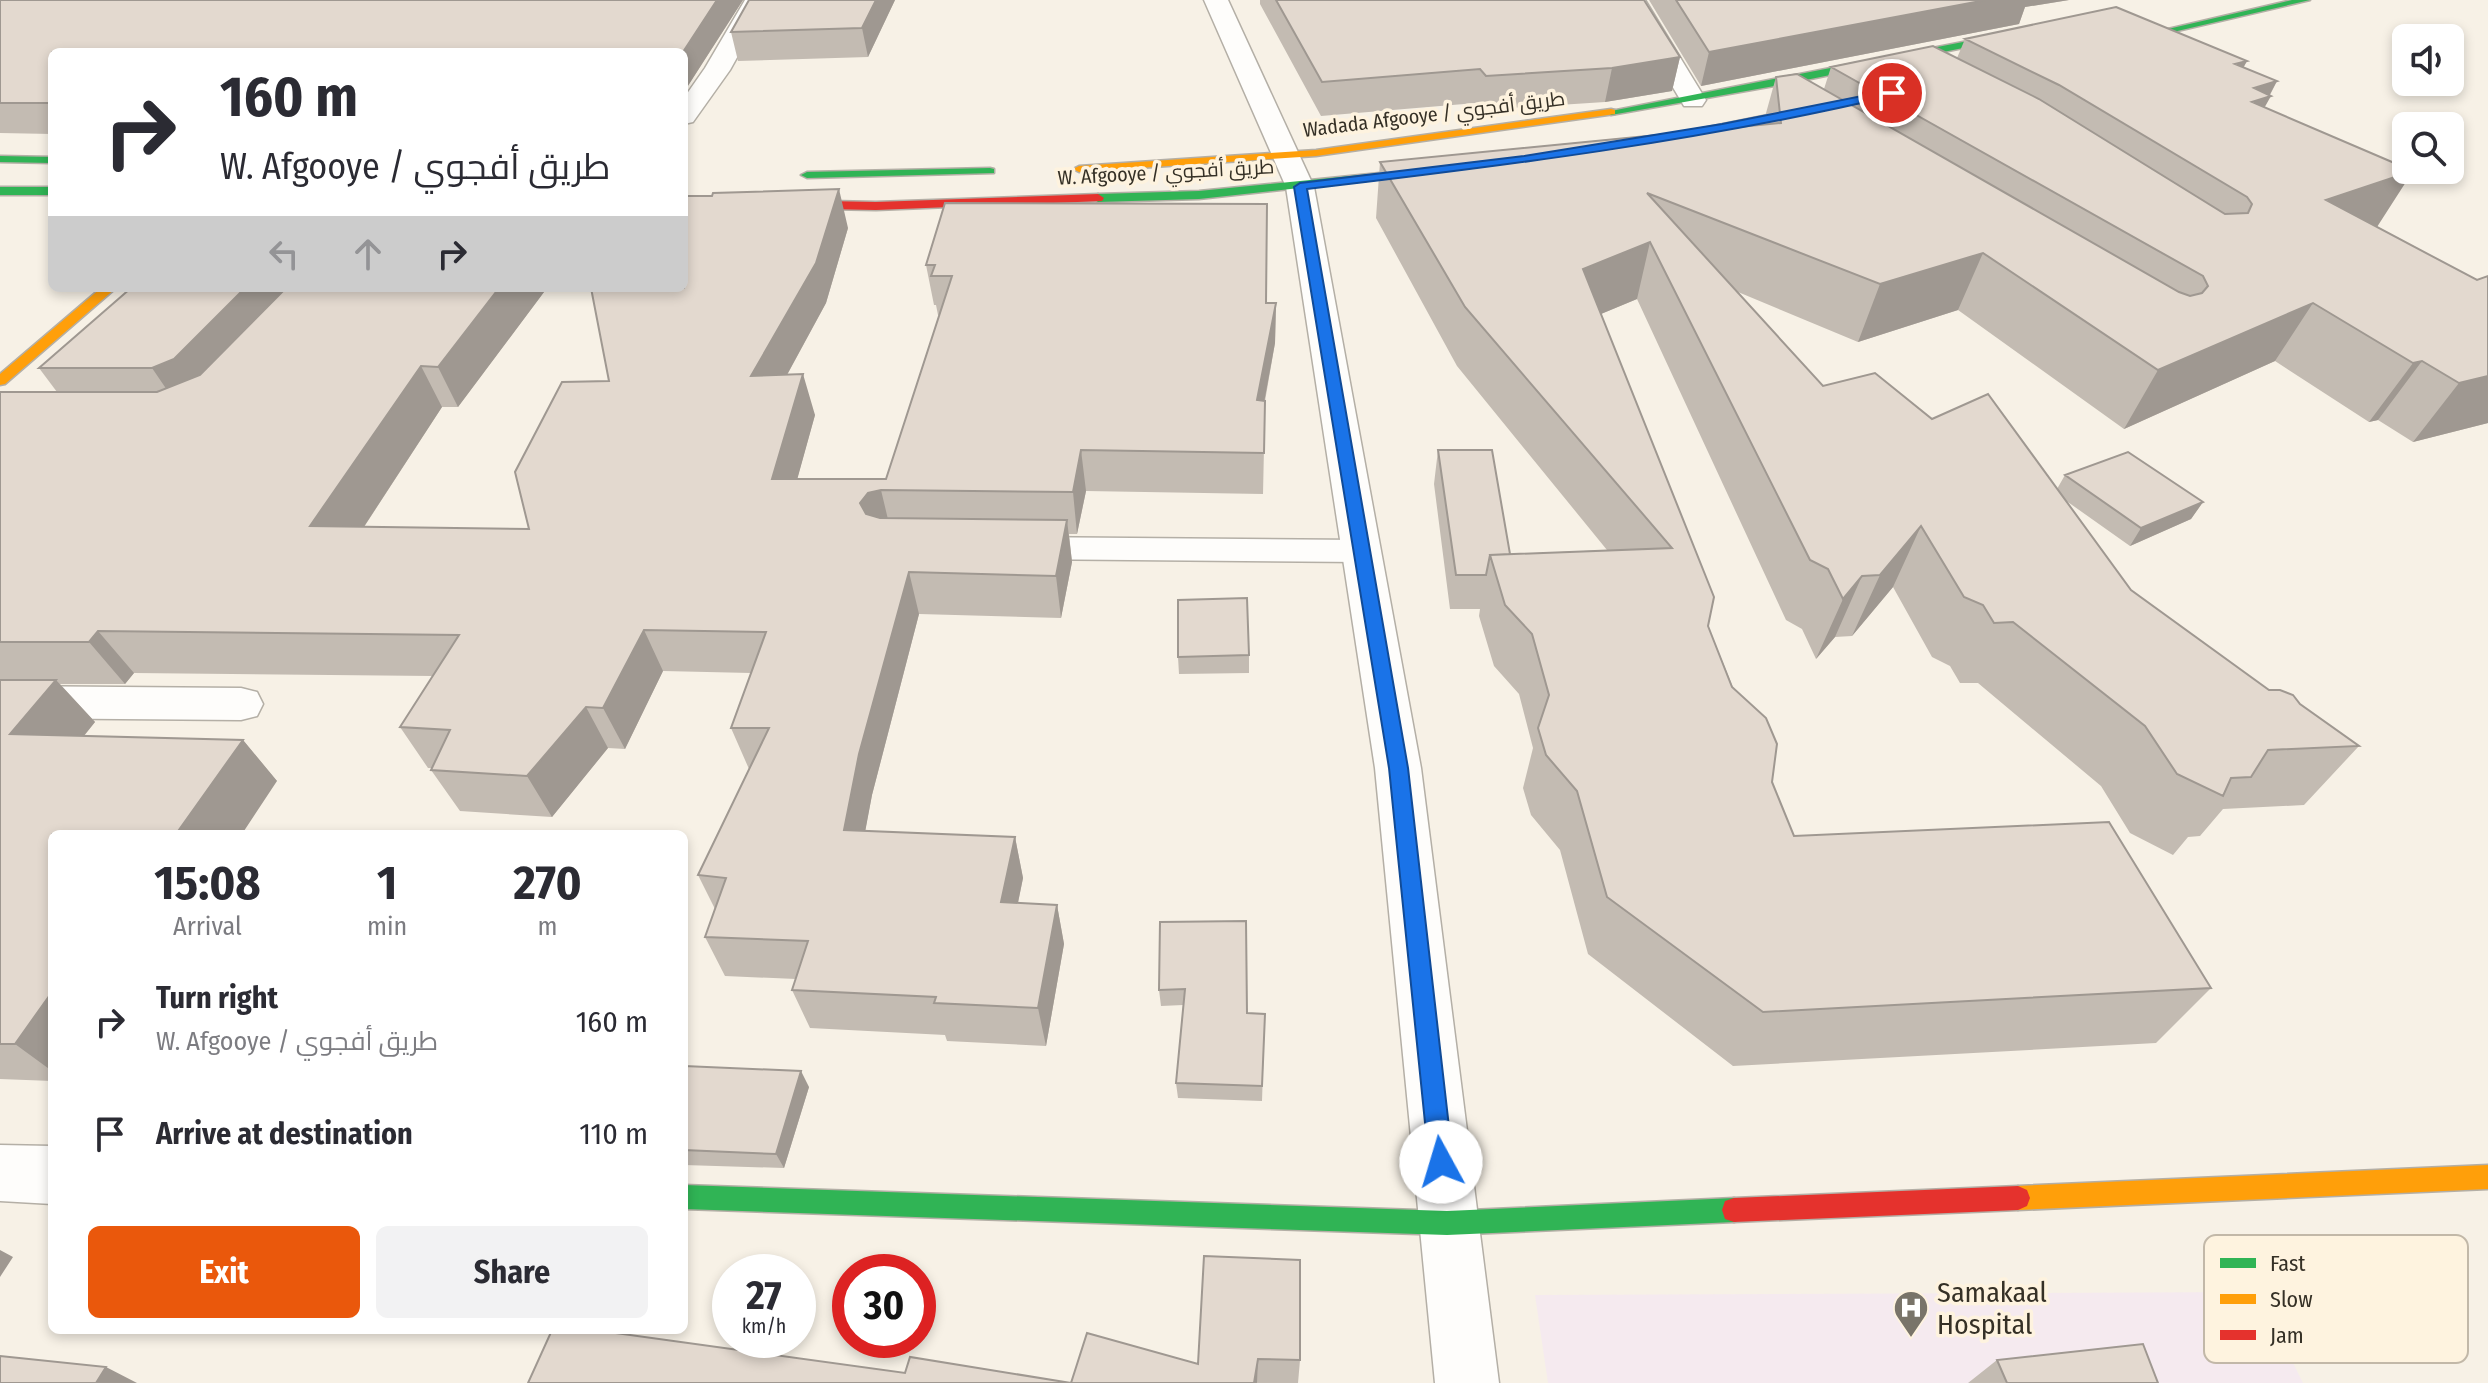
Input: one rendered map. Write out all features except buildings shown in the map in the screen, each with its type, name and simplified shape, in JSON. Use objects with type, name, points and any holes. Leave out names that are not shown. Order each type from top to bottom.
[{"type":"main road","points":[[2089,49],[2305,0]]},
{"type":"main road","name":"Wadada Afgooye / طريق أفجوي","points":[[1057,169],[1293,171],[1468,134],[1693,100],[2037,30]]},
{"type":"main road","points":[[1631,143],[1844,103]]},
{"type":"main road","points":[[0,159],[48,160]]},
{"type":"main road","name":"W. Afgooye / طريق أفجوي","points":[[688,202],[876,206],[1199,195],[1293,171],[1464,167]]},
{"type":"main road","points":[[787,175],[1010,171]]},
{"type":"main road","points":[[0,191],[48,191]]},
{"type":"main road","points":[[0,381],[104,292]]},
{"type":"main road","points":[[688,1197],[1447,1223],[2488,1177]]},
{"type":"street","points":[[688,110],[717,70],[757,0]]},
{"type":"street","points":[[1216,0],[1293,171],[1398,768],[1467,1383]]},
{"type":"street","points":[[1633,0],[1693,100]]},
{"type":"street","points":[[0,702],[241,704]]},
{"type":"street","points":[[0,1173],[48,1175]]},
{"type":"lane","points":[[1785,115],[1811,132]]},
{"type":"lane","points":[[985,547],[1360,551]]},
{"type":"shaded area","name":"Samakaal Hospital","points":[[2204,1292],[2204,1363],[2293,1363],[2303,1383],[1548,1383],[1535,1295]]},
{"type":"traffic: fast","points":[[2113,43],[2305,0]]},
{"type":"traffic: fast","points":[[1611,112],[1786,81],[2019,34]]},
{"type":"traffic: fast","points":[[1655,139],[1823,107]]},
{"type":"traffic: fast","points":[[0,159],[48,160]]},
{"type":"traffic: fast","points":[[1098,198],[1199,195],[1440,170]]},
{"type":"traffic: fast","points":[[807,175],[990,171]]},
{"type":"traffic: fast","points":[[0,191],[48,191]]},
{"type":"traffic: fast","points":[[688,1197],[1447,1223],[1734,1210]]},
{"type":"traffic: slow","points":[[1079,169],[1316,153],[1611,112]]},
{"type":"traffic: slow","points":[[0,381],[104,292]]},
{"type":"traffic: slow","points":[[2018,1198],[2488,1177]]},
{"type":"traffic: jam","points":[[688,202],[876,206],[1098,198]]},
{"type":"traffic: jam","points":[[1734,1210],[2018,1198]]},
{"type":"place","name":"Samakaal Hospital","points":[[1911,1339]]},
{"type":"route","points":[[1441,1162],[1398,768],[1300,187],[1524,160],[1722,128],[1892,93]]}]
